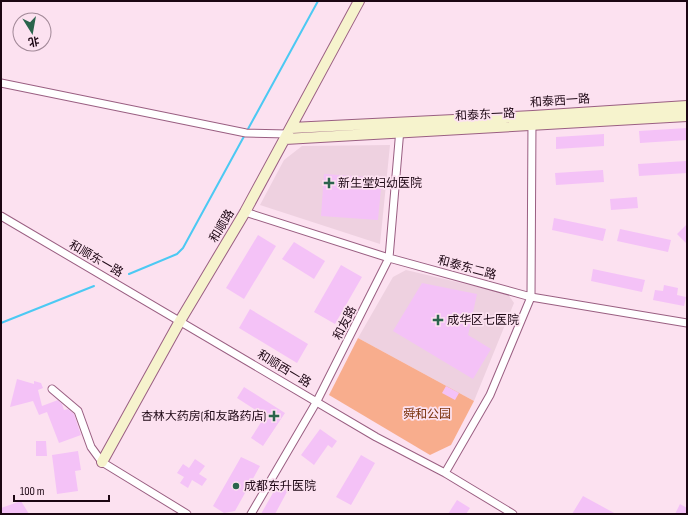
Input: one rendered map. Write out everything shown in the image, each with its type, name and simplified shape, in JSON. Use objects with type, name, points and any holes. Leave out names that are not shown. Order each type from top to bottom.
[{"type":"street","name":"和顺路","points":[[102,462],[180,321],[246,212],[359,1]]},
{"type":"street","points":[[1,83],[246,133],[288,134]]},
{"type":"street","name":"和泰西一路","points":[[532,121],[687,106]]},
{"type":"street","name":"和泰东一路","points":[[288,134],[532,121],[687,116]]},
{"type":"street","points":[[445,473],[490,395],[531,297],[532,121]]},
{"type":"street","name":"和友路","points":[[251,514],[317,401],[389,258],[400,128]]},
{"type":"street","name":"和泰东二路","points":[[246,212],[389,258],[531,297],[687,323]]},
{"type":"street","name":"和顺东一路","points":[[1,216],[180,321]]},
{"type":"street","name":"和顺西一路","points":[[180,321],[376,436],[445,473],[513,514]]},
{"type":"street","points":[[52,389],[78,411],[91,447],[102,462],[187,514]]},
{"type":"shaded area","name":"新生堂妇幼医院","points":[[390,145],[380,244],[260,205],[284,160],[302,146]]},
{"type":"shaded area","name":"成华区七医院","points":[[406,270],[508,294],[514,303],[474,401],[358,338],[393,277]]},
{"type":"green space","name":"舜和公园","points":[[358,338],[474,401],[451,445],[430,455],[329,395]]},
{"type":"building","points":[[687,128],[687,140],[640,143],[639,131]]},
{"type":"building","points":[[604,134],[604,146],[556,149],[556,137]]},
{"type":"building","points":[[686,161],[687,173],[639,176],[638,164]]},
{"type":"building","points":[[603,170],[604,182],[556,185],[555,173]]},
{"type":"building","points":[[324,174],[382,178],[378,220],[321,216]]},
{"type":"building","points":[[637,197],[638,208],[611,210],[610,199]]},
{"type":"building","points":[[554,218],[606,229],[603,241],[552,230]]},
{"type":"building","points":[[687,224],[687,244],[677,234]]},
{"type":"building","points":[[620,229],[671,240],[668,252],[617,241]]},
{"type":"building","points":[[258,235],[276,246],[244,299],[226,288]]},
{"type":"building","points":[[294,242],[325,261],[314,279],[282,259]]},
{"type":"building","points":[[341,265],[362,277],[335,324],[314,312]]},
{"type":"building","points":[[593,269],[645,280],[642,292],[591,281]]},
{"type":"building","points":[[422,283],[477,294],[468,335],[491,349],[473,379],[393,331]]},
{"type":"building","points":[[664,285],[678,288],[677,295],[686,297],[684,306],[653,300],[655,290],[663,291]]},
{"type":"building","points":[[250,309],[308,344],[297,363],[239,328]]},
{"type":"building","points":[[17,379],[34,384],[34,381],[41,383],[43,388],[38,390],[42,406],[58,400],[62,404],[64,410],[68,409],[74,414],[81,435],[59,443],[47,412],[39,415],[33,401],[10,407]]},
{"type":"building","points":[[446,386],[459,393],[455,400],[442,393]]},
{"type":"building","points":[[244,387],[285,413],[263,446],[251,438],[265,416],[237,398]]},
{"type":"building","points":[[320,429],[337,441],[332,448],[328,445],[314,465],[301,455]]},
{"type":"building","points":[[36,441],[46,441],[47,456],[36,456]]},
{"type":"building","points":[[78,451],[81,470],[75,471],[78,491],[57,494],[52,455]]},
{"type":"building","points":[[361,455],[375,463],[351,505],[336,497]]},
{"type":"building","name":"成都东升医院","points":[[241,457],[260,466],[235,511],[224,513],[213,506]]},
{"type":"building","points":[[195,459],[205,466],[199,474],[207,479],[202,486],[192,480],[188,488],[180,483],[184,477],[177,473],[183,464],[189,468]]},
{"type":"building","points":[[278,484],[288,490],[275,514],[261,514]]},
{"type":"building","points":[[583,496],[616,514],[572,514]]},
{"type":"building","points":[[457,500],[470,508],[466,514],[448,514]]},
{"type":"building","points":[[21,501],[29,514],[1,514],[1,508]]},
{"type":"building","points":[[680,504],[687,508],[687,514],[675,514]]},
{"type":"waterway","points":[[129,274],[177,254],[183,248],[318,1]]},
{"type":"waterway","points":[[1,323],[94,286]]},
{"type":"place","name":"新生堂妇幼医院","points":[[329,183]]},
{"type":"place","name":"成华区七医院","points":[[438,320]]},
{"type":"place","name":"杏林大药房(和友路药店)","points":[[274,416]]},
{"type":"place","name":"成都东升医院","points":[[236,486]]}]
